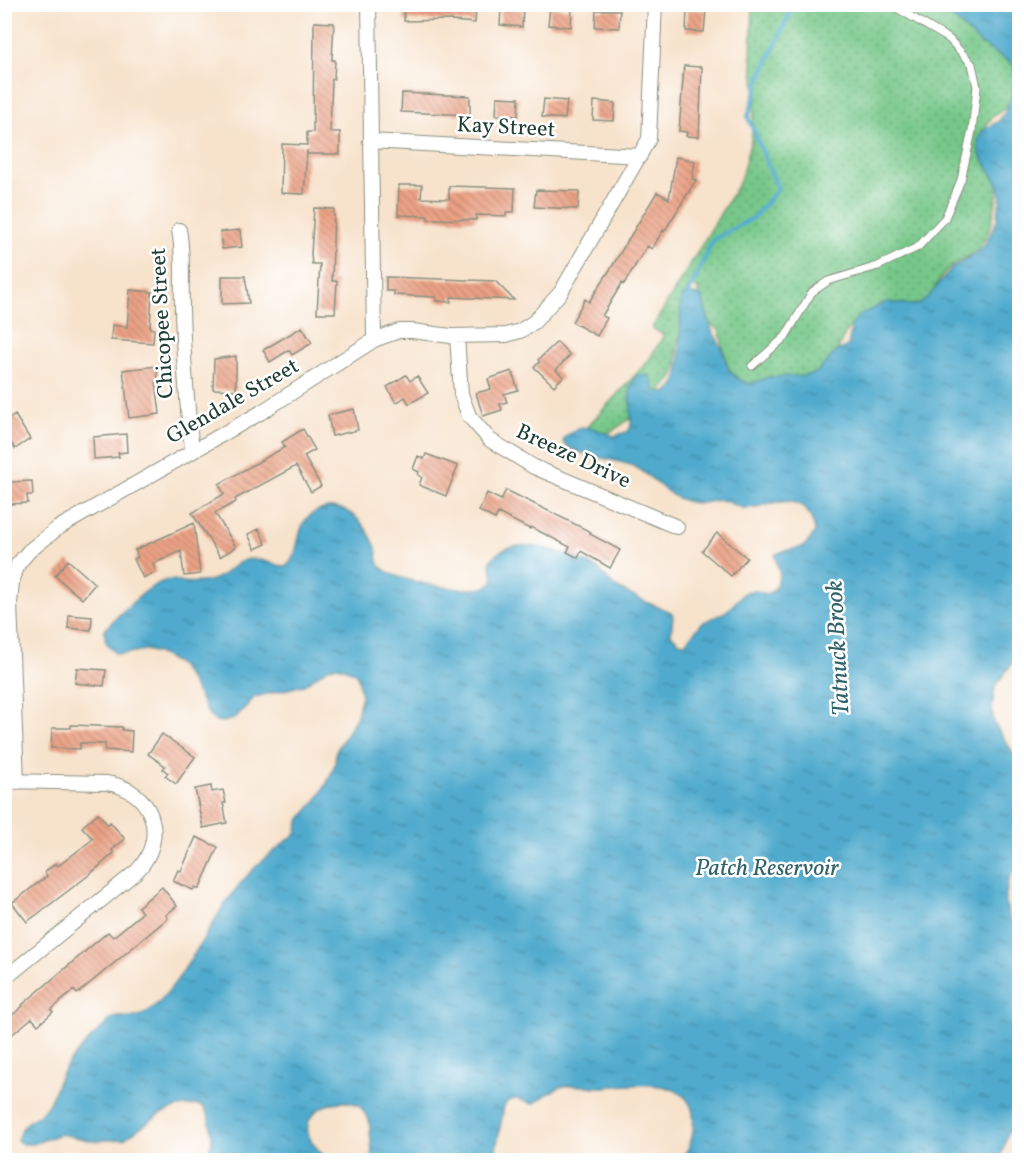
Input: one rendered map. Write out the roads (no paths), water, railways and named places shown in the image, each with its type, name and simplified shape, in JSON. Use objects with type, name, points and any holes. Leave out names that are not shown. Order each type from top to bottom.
[{"type":"street","points":[[369,4],[374,340]]},
{"type":"street","name":"Glendale Street","points":[[11,782],[10,603],[18,564],[29,551],[58,528],[260,413],[374,340],[399,332],[412,331],[457,336],[506,335],[520,331],[534,322],[561,292],[648,139],[655,4]]},
{"type":"street","name":"Kay Street","points":[[370,141],[640,156]]},
{"type":"street","name":"Chicopee Street","points":[[179,230],[184,269],[182,305],[185,380],[192,451]]},
{"type":"street","name":"Breeze Drive","points":[[457,336],[461,394],[469,416],[490,440],[534,467],[677,527]]},
{"type":"street","points":[[4,978],[137,871],[148,857],[154,833],[147,808],[136,795],[122,787],[106,783],[11,782]]},
{"type":"lane","points":[[752,366],[785,337],[812,292],[828,281],[878,266],[918,247],[945,218],[961,180],[972,131],[977,87],[972,64],[949,39],[891,4]]},
{"type":"water","name":"Patch Reservoir","points":[[913,5],[1019,5],[1020,639],[1011,665],[995,687],[992,708],[994,723],[1019,762],[1019,863],[1007,888],[1006,906],[1019,930],[1020,1118],[1008,1133],[1000,1160],[677,1160],[687,1151],[690,1143],[693,1111],[687,1099],[677,1091],[648,1085],[602,1087],[569,1085],[557,1089],[533,1104],[517,1099],[508,1101],[504,1106],[495,1155],[491,1160],[375,1160],[372,1153],[369,1120],[360,1106],[343,1102],[325,1106],[317,1111],[308,1124],[309,1137],[326,1160],[206,1160],[212,1141],[211,1127],[208,1114],[203,1107],[197,1105],[179,1107],[160,1114],[124,1139],[94,1141],[60,1134],[33,1144],[22,1144],[17,1140],[22,1128],[47,1106],[62,1073],[79,1051],[112,1018],[138,1016],[158,1003],[179,977],[241,883],[266,858],[296,834],[299,821],[327,783],[335,764],[336,751],[357,716],[361,697],[358,677],[354,672],[338,666],[328,668],[304,685],[255,697],[234,719],[223,722],[215,721],[210,717],[190,680],[178,664],[158,653],[145,650],[115,653],[106,642],[104,630],[135,600],[162,582],[171,580],[191,583],[211,580],[242,561],[251,559],[287,566],[292,559],[305,520],[311,514],[330,508],[346,511],[360,521],[375,545],[381,567],[400,577],[430,585],[460,589],[486,587],[494,580],[490,562],[499,552],[511,547],[541,547],[572,556],[599,570],[622,591],[671,612],[673,616],[671,634],[679,642],[685,643],[702,623],[727,611],[744,593],[753,590],[767,594],[774,590],[780,575],[775,555],[805,545],[815,531],[811,518],[803,507],[789,502],[746,508],[720,500],[700,503],[686,501],[669,493],[631,465],[575,450],[563,442],[566,436],[580,427],[592,428],[614,436],[629,431],[631,424],[630,389],[637,376],[648,375],[654,390],[665,393],[672,388],[679,370],[681,298],[686,294],[691,293],[702,297],[712,331],[722,348],[728,368],[738,379],[749,384],[769,377],[803,376],[816,373],[837,351],[848,346],[852,324],[861,314],[887,302],[920,304],[951,269],[977,253],[985,245],[997,220],[1001,195],[998,184],[979,153],[978,140],[982,131],[999,121],[1006,111],[1018,77],[1016,66],[981,44],[953,18]]},
{"type":"waterway","name":"Tatnuck Brook","points":[[690,296],[689,292],[713,240],[753,218],[778,189],[748,117],[761,76],[794,4]]}]
